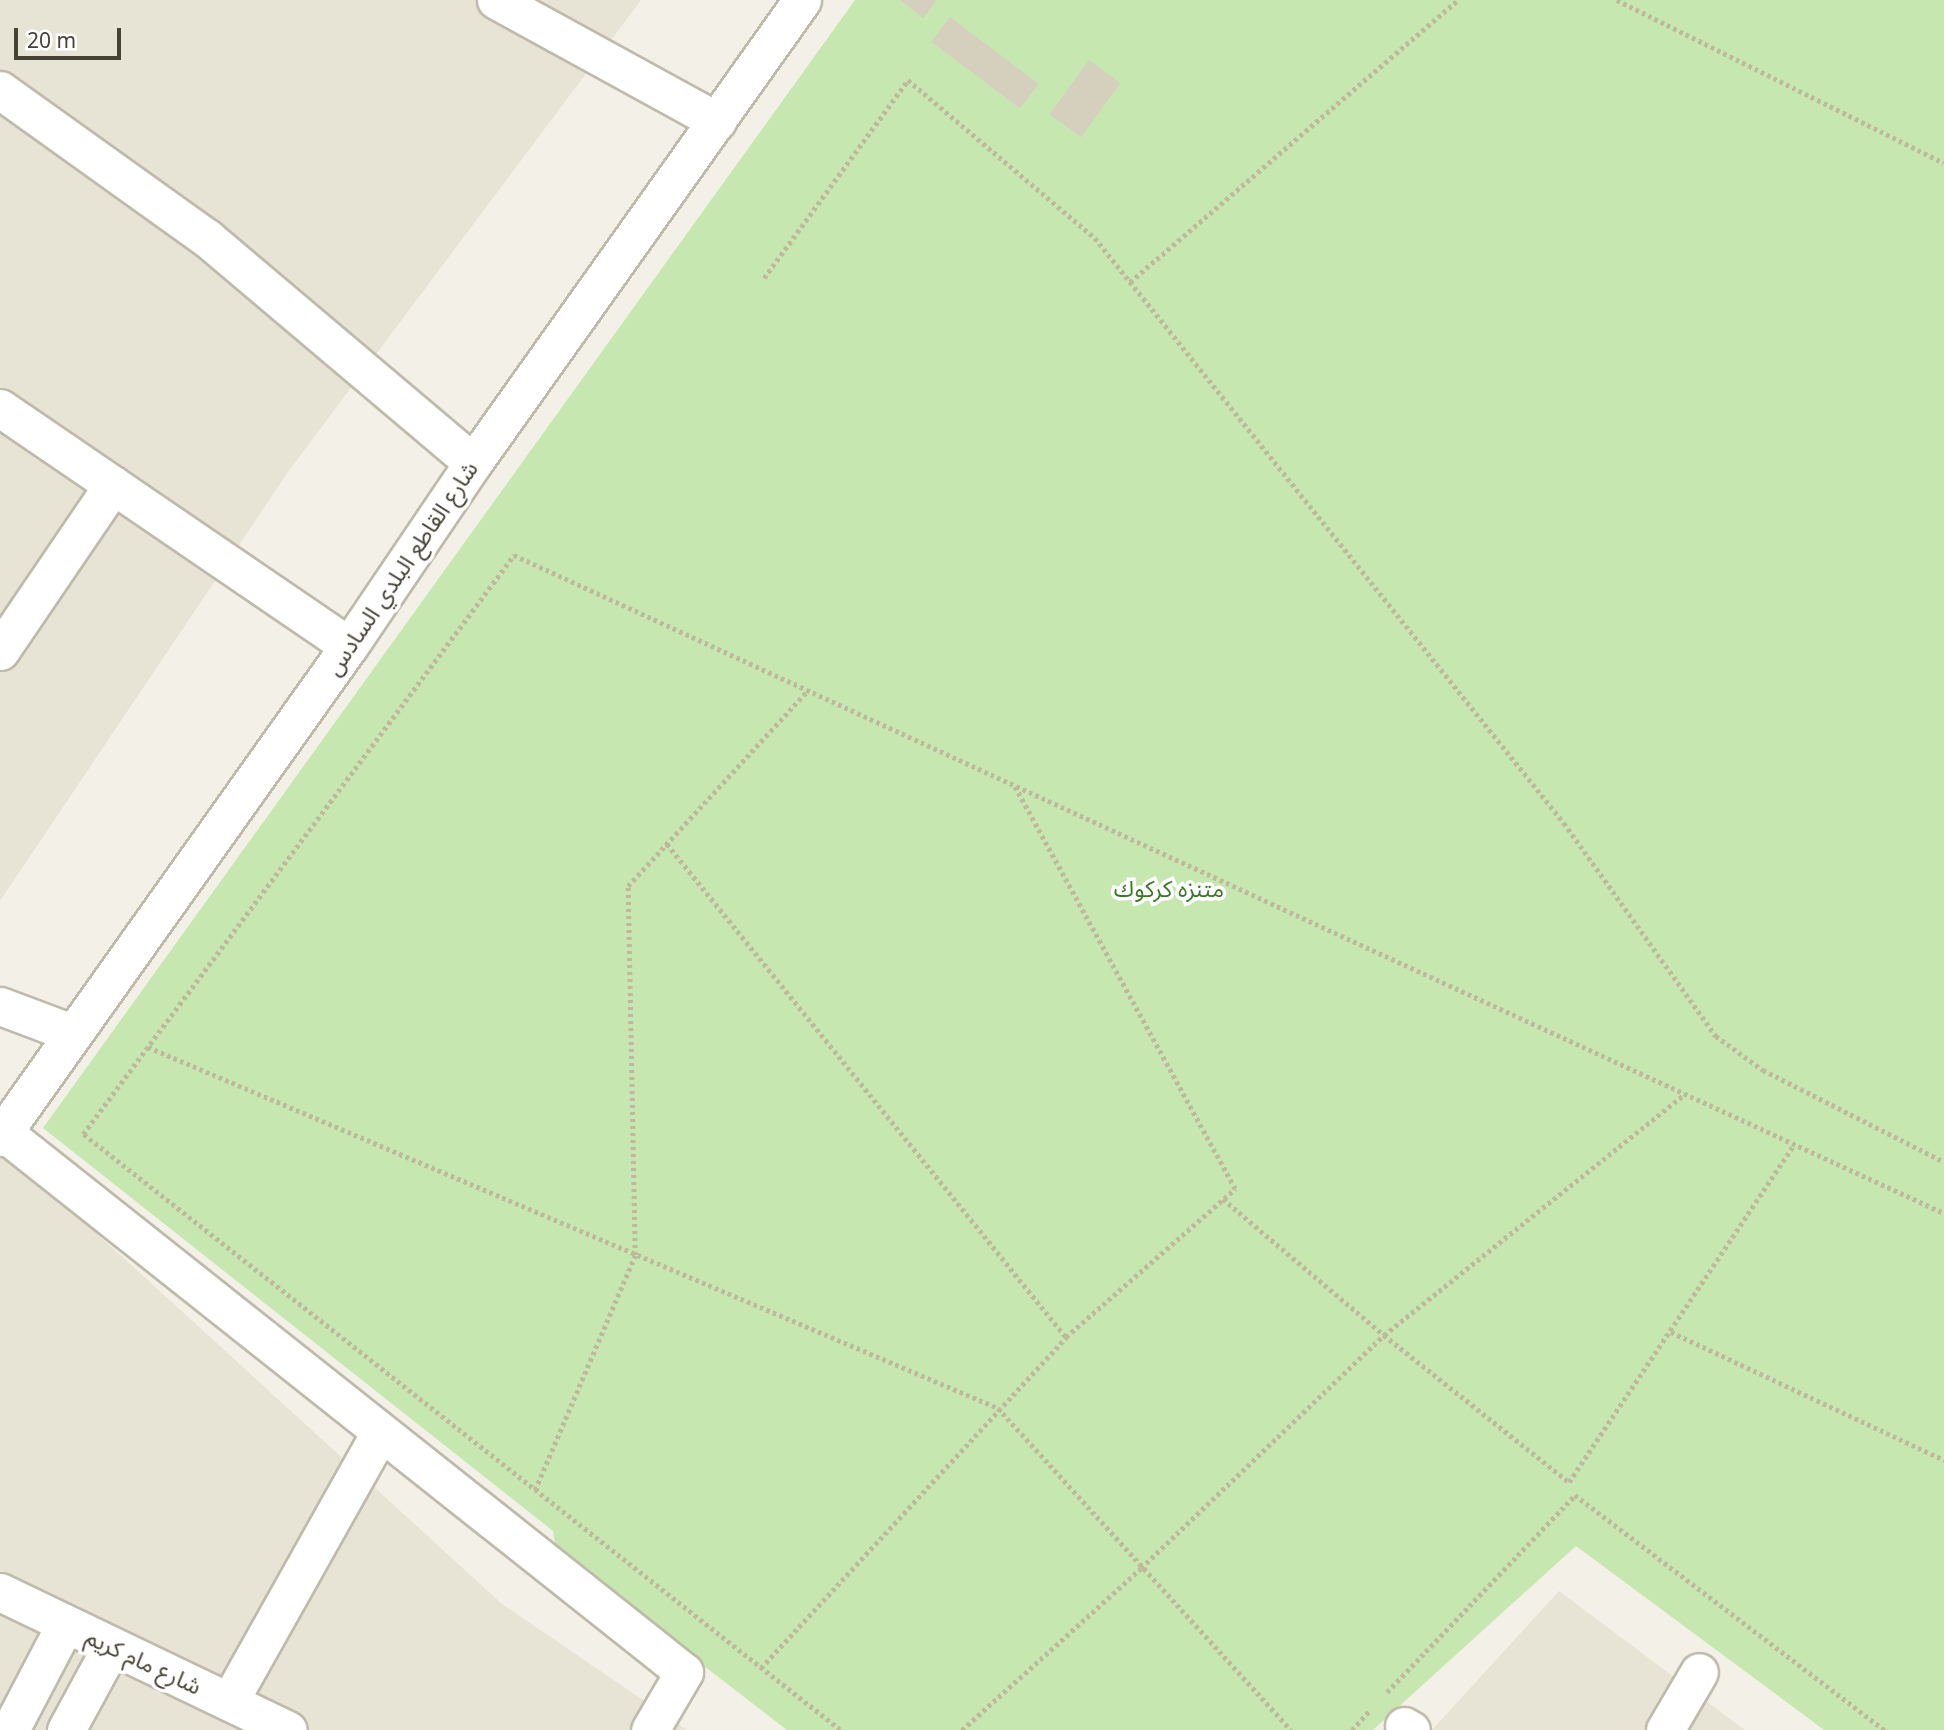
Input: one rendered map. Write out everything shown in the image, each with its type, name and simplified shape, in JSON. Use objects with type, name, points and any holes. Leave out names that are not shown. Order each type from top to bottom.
[{"type":"street","points":[[496,0],[717,121]]},
{"type":"street","name":"شارع القاطع البلدي السادس","points":[[2,1135],[349,646],[473,463],[802,0]]},
{"type":"street","points":[[0,90],[207,238],[473,463]]},
{"type":"street","points":[[0,408],[349,646]]},
{"type":"street","points":[[0,651],[113,485]]},
{"type":"street","points":[[0,1006],[72,1033]]},
{"type":"street","points":[[2,1135],[684,1672],[650,1730]]},
{"type":"street","points":[[230,1700],[380,1433]]},
{"type":"street","name":"شارع مام كريم","points":[[0,1592],[288,1730]]},
{"type":"street","points":[[10,1730],[65,1625]]},
{"type":"street","points":[[66,1730],[111,1647]]},
{"type":"street","points":[[1665,1730],[1699,1672]]},
{"type":"path","points":[[1130,282],[1458,0]]},
{"type":"path","points":[[1617,0],[1944,163]]},
{"type":"path","points":[[764,278],[908,80],[1095,238],[1564,823],[1716,1035],[1763,1070],[1944,1162]]},
{"type":"path","points":[[840,1730],[83,1134],[514,555],[1944,1213]]},
{"type":"path","points":[[536,1490],[635,1255],[628,886],[808,690]]},
{"type":"path","points":[[761,1668],[1066,1337],[1235,1189],[1013,784]]},
{"type":"path","points":[[667,844],[1066,1337]]},
{"type":"path","points":[[148,1047],[998,1408],[1290,1730]]},
{"type":"path","points":[[962,1730],[1141,1568],[1384,1335],[1685,1094]]},
{"type":"path","points":[[1223,1199],[1384,1335],[1570,1482],[1794,1144]]},
{"type":"path","points":[[1671,1332],[1944,1460]]},
{"type":"path","points":[[1398,1719],[1575,1495],[1885,1730]]},
{"type":"path","points":[[1352,1730],[1370,1710]]},
{"type":"shaded area","points":[[0,0],[641,0],[288,472],[0,901]]},
{"type":"shaded area","points":[[0,1145],[502,1604],[687,1730],[0,1730]]},
{"type":"shaded area","points":[[1559,1591],[1745,1730],[1432,1730]]},
{"type":"green space","name":"متنزه كركوك","points":[[855,0],[1944,0],[1944,1730],[1824,1730],[1576,1546],[1373,1730],[787,1730],[556,1552],[553,1531],[43,1128]]},
{"type":"building","points":[[900,0],[934,0],[936,1],[923,18]]},
{"type":"building","points":[[950,17],[1039,84],[1020,109],[931,42]]},
{"type":"building","points":[[1089,60],[1121,83],[1081,137],[1050,114]]}]
